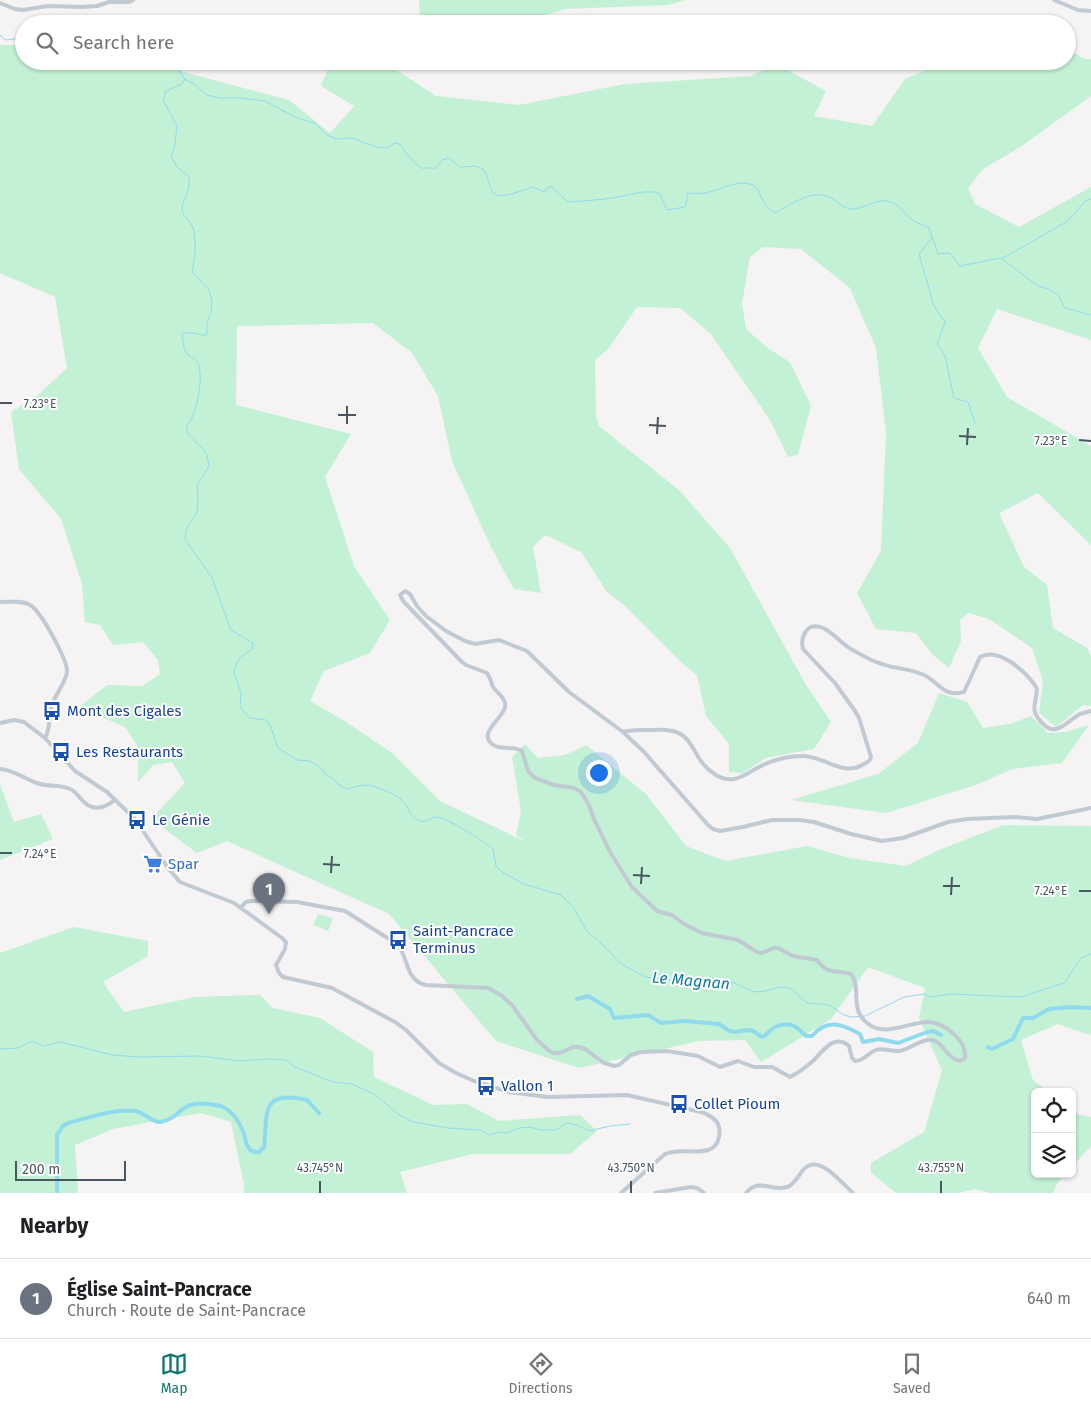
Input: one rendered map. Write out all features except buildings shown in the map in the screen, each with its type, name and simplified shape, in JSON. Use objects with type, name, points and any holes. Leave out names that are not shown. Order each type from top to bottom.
[{"type":"main road","points":[[1054,0],[1078,10],[1091,11]]},
{"type":"street","points":[[0,3],[23,10],[48,6],[98,6],[109,2],[129,2],[134,0]]},
{"type":"street","points":[[240,907],[246,902],[251,901],[297,902],[347,912],[402,949],[412,976],[416,981],[426,984],[488,988],[507,999],[532,1033],[550,1052],[557,1054],[573,1047],[582,1048],[602,1062],[612,1066],[619,1065],[631,1055],[641,1052],[667,1051],[698,1056],[720,1067],[738,1061],[754,1067],[772,1067],[790,1077],[812,1062],[828,1045],[837,1041],[844,1042],[849,1046],[852,1058],[855,1061],[863,1059],[878,1049],[901,1051],[931,1040],[939,1044],[949,1056],[959,1060],[965,1058],[960,1040],[956,1035],[938,1024],[924,1022],[909,1027],[886,1029],[874,1027],[866,1023],[856,1007],[855,981],[851,974],[833,972],[825,968],[817,960],[793,956],[778,948],[757,952],[734,938],[702,933],[684,924],[677,917],[657,911],[648,904],[632,887],[610,852],[581,792],[574,788],[554,785],[535,778],[528,771],[522,752],[513,748],[495,746],[489,740],[487,735],[489,730],[505,708],[505,701],[492,686],[487,673],[466,665],[451,652],[403,601],[401,593],[408,592],[426,616],[446,631],[467,642],[478,644],[496,640],[527,651],[569,692],[623,732],[644,752],[708,825],[718,831],[738,829],[772,820],[794,819],[814,822],[851,834],[882,841],[903,838],[948,822],[967,819],[1015,817],[1037,819],[1091,808]]},
{"type":"street","points":[[0,602],[22,602],[33,606],[66,663],[66,674],[52,704],[49,731],[45,738]]},
{"type":"street","points":[[623,732],[631,730],[674,730],[689,741],[704,766],[726,780],[738,779],[764,764],[792,756],[812,756],[838,767],[859,768],[869,761],[871,756],[859,718],[835,683],[803,649],[804,635],[813,627],[819,626],[842,644],[880,664],[922,674],[948,692],[964,692],[977,661],[985,654],[992,653],[1010,661],[1034,683],[1037,689],[1034,714],[1050,730],[1058,729],[1080,714],[1091,711]]},
{"type":"street","points":[[0,723],[19,720],[45,738],[75,771],[101,787],[137,822],[176,878],[187,886],[226,899],[285,940],[285,950],[276,965],[279,973],[284,977],[332,988],[396,1022],[439,1063],[466,1078],[505,1090],[534,1096],[619,1094],[632,1096],[701,1112],[716,1120],[719,1132],[713,1148],[704,1151],[670,1151],[621,1193]]},
{"type":"street","points":[[0,769],[11,771],[38,784],[68,787],[83,802],[93,807],[107,806],[115,800]]},
{"type":"street","points":[[746,1193],[758,1186],[787,1187],[794,1182],[807,1166],[818,1165],[830,1170],[853,1193]]},
{"type":"street","points":[[655,1193],[691,1187],[697,1188],[704,1193]]},
{"type":"green space","points":[[419,0],[686,0],[667,5],[564,9],[546,15],[420,15]]},
{"type":"green space","points":[[0,45],[15,45],[15,70],[175,70],[289,100],[330,133],[354,106],[321,86],[327,70],[395,70],[436,96],[519,105],[625,84],[751,76],[764,70],[787,70],[826,91],[814,116],[872,126],[905,79],[926,70],[1076,70],[1076,54],[1085,59],[1091,59],[1091,96],[1022,146],[983,169],[968,188],[975,204],[1019,227],[1091,187],[1091,340],[997,309],[978,348],[1007,397],[1091,446],[1091,545],[1038,493],[999,513],[1024,567],[1047,585],[1053,628],[1087,648],[1091,656],[1091,706],[1083,705],[1056,727],[1039,713],[1043,681],[1032,648],[989,619],[969,613],[960,619],[961,641],[949,668],[933,655],[916,633],[876,629],[857,593],[881,551],[886,433],[876,348],[850,288],[801,249],[763,247],[750,257],[742,303],[746,329],[769,349],[790,362],[811,406],[798,455],[788,457],[770,420],[710,333],[680,308],[637,307],[608,349],[595,360],[596,416],[599,426],[680,491],[730,548],[806,685],[831,722],[814,749],[766,758],[743,773],[729,772],[729,744],[706,716],[697,675],[685,666],[624,605],[607,592],[581,552],[545,535],[533,547],[541,593],[514,589],[490,545],[452,461],[438,396],[412,353],[373,323],[237,326],[236,405],[351,434],[325,477],[354,566],[390,620],[370,653],[324,671],[310,701],[343,720],[392,753],[440,801],[526,842],[516,835],[521,811],[512,757],[525,744],[538,758],[565,755],[586,745],[646,794],[686,846],[725,861],[808,846],[849,858],[906,866],[939,850],[1003,825],[1091,826],[1091,1034],[1089,1035],[1058,1024],[1021,1040],[1033,1080],[1043,1088],[1031,1088],[1031,1178],[1062,1178],[1053,1193],[990,1193],[975,1189],[958,1193],[896,1193],[871,1173],[871,1163],[924,1132],[942,1071],[919,1018],[925,988],[868,967],[831,1019],[761,1062],[745,1040],[699,1041],[579,1068],[496,1041],[389,914],[227,841],[197,853],[151,819],[185,783],[172,762],[153,765],[138,782],[138,747],[125,727],[79,707],[107,685],[142,686],[160,674],[158,660],[143,642],[113,645],[100,625],[85,622],[82,584],[61,519],[19,469],[11,412],[38,395],[67,368],[55,297],[0,273]]},
{"type":"green space","points":[[939,693],[967,702],[983,728],[1010,724],[1031,716],[1048,733],[1065,732],[1089,725],[1062,763],[1012,769],[976,785],[886,813],[791,800],[878,774],[918,743]]},
{"type":"green space","points":[[0,784],[14,822],[41,814],[53,839],[0,860]]},
{"type":"green space","points":[[318,914],[333,918],[328,931],[313,925]]},
{"type":"green space","points":[[74,927],[148,941],[148,956],[103,982],[124,1012],[195,997],[260,995],[273,1008],[320,1018],[373,1052],[374,1077],[433,1105],[467,1104],[499,1121],[580,1115],[597,1131],[570,1154],[472,1154],[400,1172],[407,1193],[244,1193],[231,1122],[201,1113],[113,1129],[75,1145],[78,1193],[0,1193],[0,953]]},
{"type":"green space","points":[[1076,1112],[1091,1117],[1091,1146],[1076,1163]]},
{"type":"waterway","name":"Le Magnan","points":[[0,35],[5,40],[15,39]]},
{"type":"waterway","name":"Le Magnan","points":[[178,70],[185,79],[182,84],[166,91],[163,100],[177,126],[171,157],[177,167],[189,177],[188,190],[182,211],[192,225],[195,239],[192,272],[209,290],[212,301],[207,324],[207,335],[182,334],[186,351],[198,363],[200,369],[200,387],[196,406],[186,426],[187,431],[191,438],[206,453],[209,466],[197,486],[197,512],[186,530],[185,539],[212,578],[231,630],[253,643],[252,649],[239,659],[234,672],[241,693],[240,707],[250,718],[266,720],[271,727],[278,748],[297,760],[310,761],[347,789],[365,785],[380,789],[401,799],[413,817],[418,820],[425,821],[436,817],[441,818],[474,836],[493,849],[496,866],[502,872],[524,884],[561,895],[573,907],[587,931],[621,964],[646,977],[667,980],[685,979],[703,982],[732,982],[754,992],[780,987],[790,988],[807,1003],[829,1005],[844,1015],[851,1017],[865,1016],[904,997],[925,994],[929,997],[951,994],[1021,997],[1064,983],[1081,958],[1091,954]]},
{"type":"waterway","points":[[185,79],[207,95],[220,98],[265,101],[297,118],[315,123],[326,134],[336,139],[352,138],[376,147],[387,148],[395,143],[400,144],[408,156],[421,168],[436,168],[442,160],[449,158],[460,167],[476,166],[483,169],[492,192],[499,196],[533,187],[545,192],[548,187],[552,187],[568,202],[653,192],[659,193],[667,210],[685,207],[687,194],[706,193],[746,183],[758,189],[761,198],[769,209],[775,213],[813,195],[829,197],[850,209],[860,208],[881,201],[891,202],[897,205],[911,219],[929,228],[938,254],[950,253],[960,266],[1005,257],[1068,221],[1085,201],[1091,199]]},
{"type":"waterway","points":[[932,238],[919,254],[934,306],[945,322],[937,344],[945,356],[954,398],[968,402],[975,423]]},
{"type":"waterway","points":[[1002,259],[1038,286],[1058,295],[1065,308],[1091,315]]},
{"type":"waterway","points":[[577,999],[588,996],[610,1009],[614,1018],[648,1015],[661,1023],[685,1021],[719,1024],[734,1032],[748,1030],[762,1037],[777,1026],[784,1024],[794,1026],[806,1036],[812,1036],[818,1030],[829,1025],[841,1025],[860,1034],[863,1042],[879,1039],[898,1043],[933,1031],[941,1035]]},
{"type":"waterway","points":[[988,1047],[992,1049],[1013,1039],[1023,1018],[1033,1018],[1049,1009],[1091,1008]]},
{"type":"waterway","points":[[0,1049],[18,1048],[32,1041],[44,1046],[61,1042],[113,1055],[138,1057],[200,1056],[240,1061],[286,1060],[295,1067],[333,1082],[352,1084],[374,1094],[398,1114],[413,1122],[448,1128],[480,1130],[489,1135],[530,1127],[541,1130],[556,1130],[567,1123],[577,1125],[589,1131],[630,1124]]},
{"type":"waterway","points":[[57,1193],[57,1135],[63,1126],[68,1123],[102,1114],[129,1110],[139,1112],[160,1122],[167,1120],[191,1105],[216,1105],[227,1109],[233,1115],[244,1134],[248,1147],[252,1151],[259,1152],[264,1147],[267,1115],[273,1101],[281,1098],[307,1100],[319,1113]]},
{"type":"place","name":"Mont des Cigales","points":[[52,711]]},
{"type":"place","name":"Les Restaurants","points":[[61,752]]},
{"type":"place","name":"Le Génie","points":[[137,820]]},
{"type":"place","name":"Spar","points":[[153,864]]},
{"type":"place","name":"Église Saint-Pancrace","points":[[269,914]]},
{"type":"place","name":"Saint-Pancrace Terminus","points":[[398,940]]},
{"type":"place","name":"Vallon 1","points":[[486,1086]]},
{"type":"place","name":"Collet Pioum","points":[[679,1104]]}]
